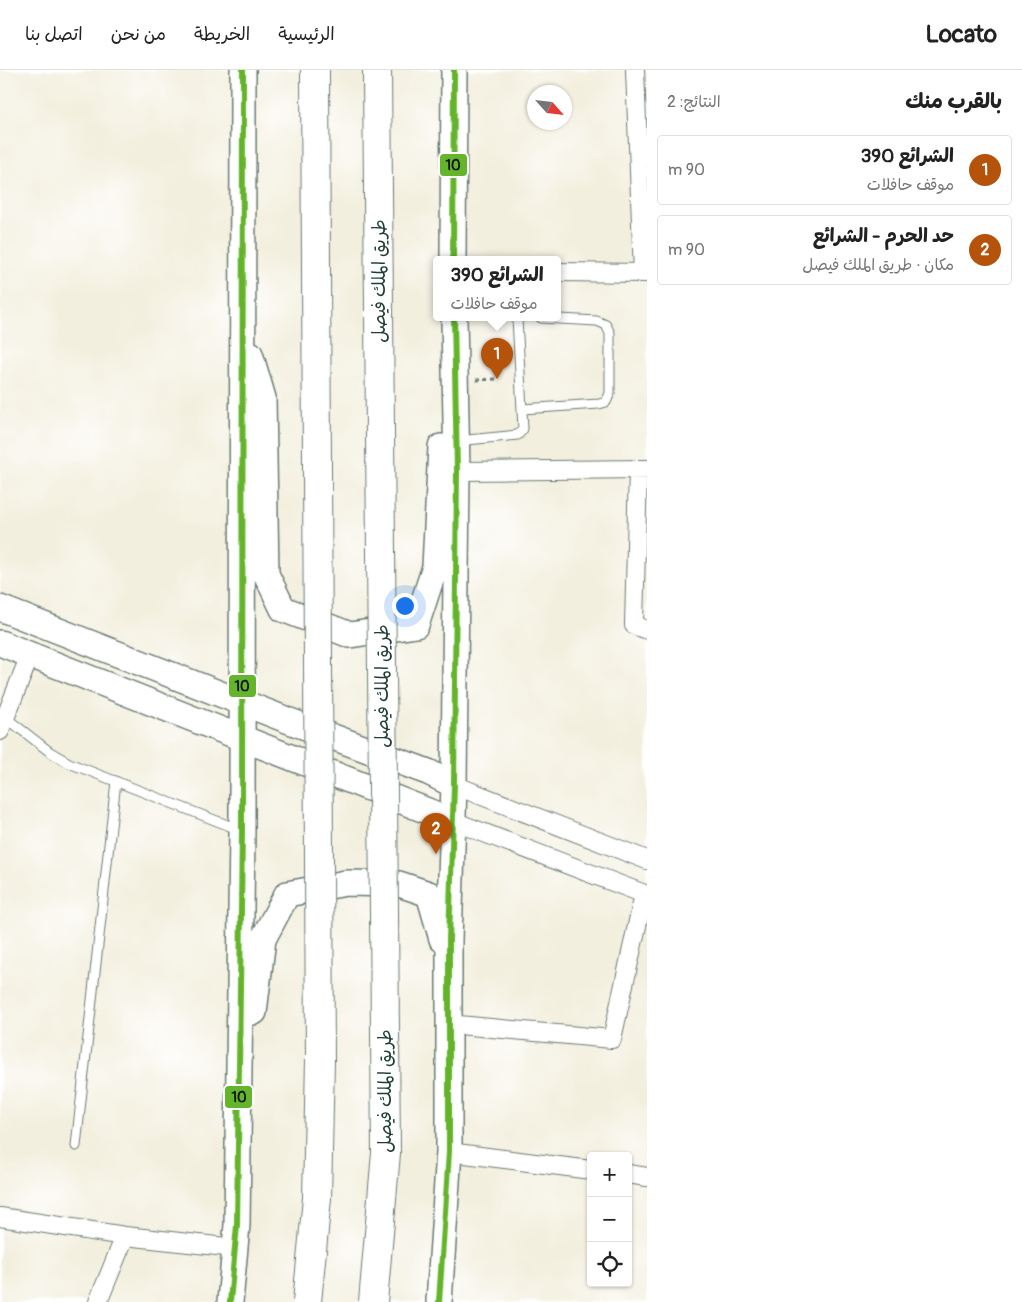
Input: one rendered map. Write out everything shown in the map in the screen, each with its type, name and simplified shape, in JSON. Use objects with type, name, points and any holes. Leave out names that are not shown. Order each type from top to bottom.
[{"type":"highway","points":[[307,1302],[317,1198],[320,1059],[315,70]]},
{"type":"highway","name":"طريق الملك فيصل","points":[[372,1302],[386,1153],[377,70]]},
{"type":"main road","points":[[230,1302],[235,1248],[238,1157],[243,739],[241,702],[241,70]]},
{"type":"main road","points":[[452,256],[454,70]]},
{"type":"main road","points":[[242,326],[263,398],[266,574],[283,609],[350,635],[416,625],[435,567],[448,321]]},
{"type":"main road","points":[[439,1302],[449,1152],[448,963],[454,785],[457,471],[454,321]]},
{"type":"main road","points":[[0,608],[241,702],[428,772],[454,785]]},
{"type":"main road","points":[[0,643],[453,821]]},
{"type":"main road","points":[[238,1157],[263,939],[287,894],[346,884],[399,884],[429,894],[448,963]]},
{"type":"street","points":[[561,272],[645,273],[635,70]]},
{"type":"street","points":[[457,471],[642,469],[634,625],[647,630]]},
{"type":"street","points":[[3,724],[30,655]]},
{"type":"street","points":[[454,785],[647,860]]},
{"type":"street","points":[[448,1024],[612,1039],[646,895],[453,821]]},
{"type":"street","points":[[449,1152],[587,1169]]},
{"type":"street","points":[[632,1174],[647,1176]]},
{"type":"street","points":[[0,1217],[125,1236],[235,1248]]},
{"type":"street","points":[[98,1302],[125,1236]]},
{"type":"lane","points":[[522,409],[599,404],[606,402],[610,394],[610,333],[606,325],[597,321],[561,319]]},
{"type":"lane","points":[[457,441],[518,434],[522,429],[517,321]]},
{"type":"lane","points":[[3,724],[69,763],[242,831]]},
{"type":"lane","points":[[76,1146],[116,781]]},
{"type":"transit line","name":"10","points":[[230,1302],[237,1225],[242,831],[243,70]]},
{"type":"transit line","name":"10","points":[[453,256],[454,70]]},
{"type":"transit line","name":"10","points":[[439,1302],[449,1152],[449,940],[454,785],[457,471],[454,321]]},
{"type":"place","name":"الشرائع 390","points":[[497,379]]},
{"type":"place","name":"حد الحرم - الشرائع","points":[[436,854]]}]
